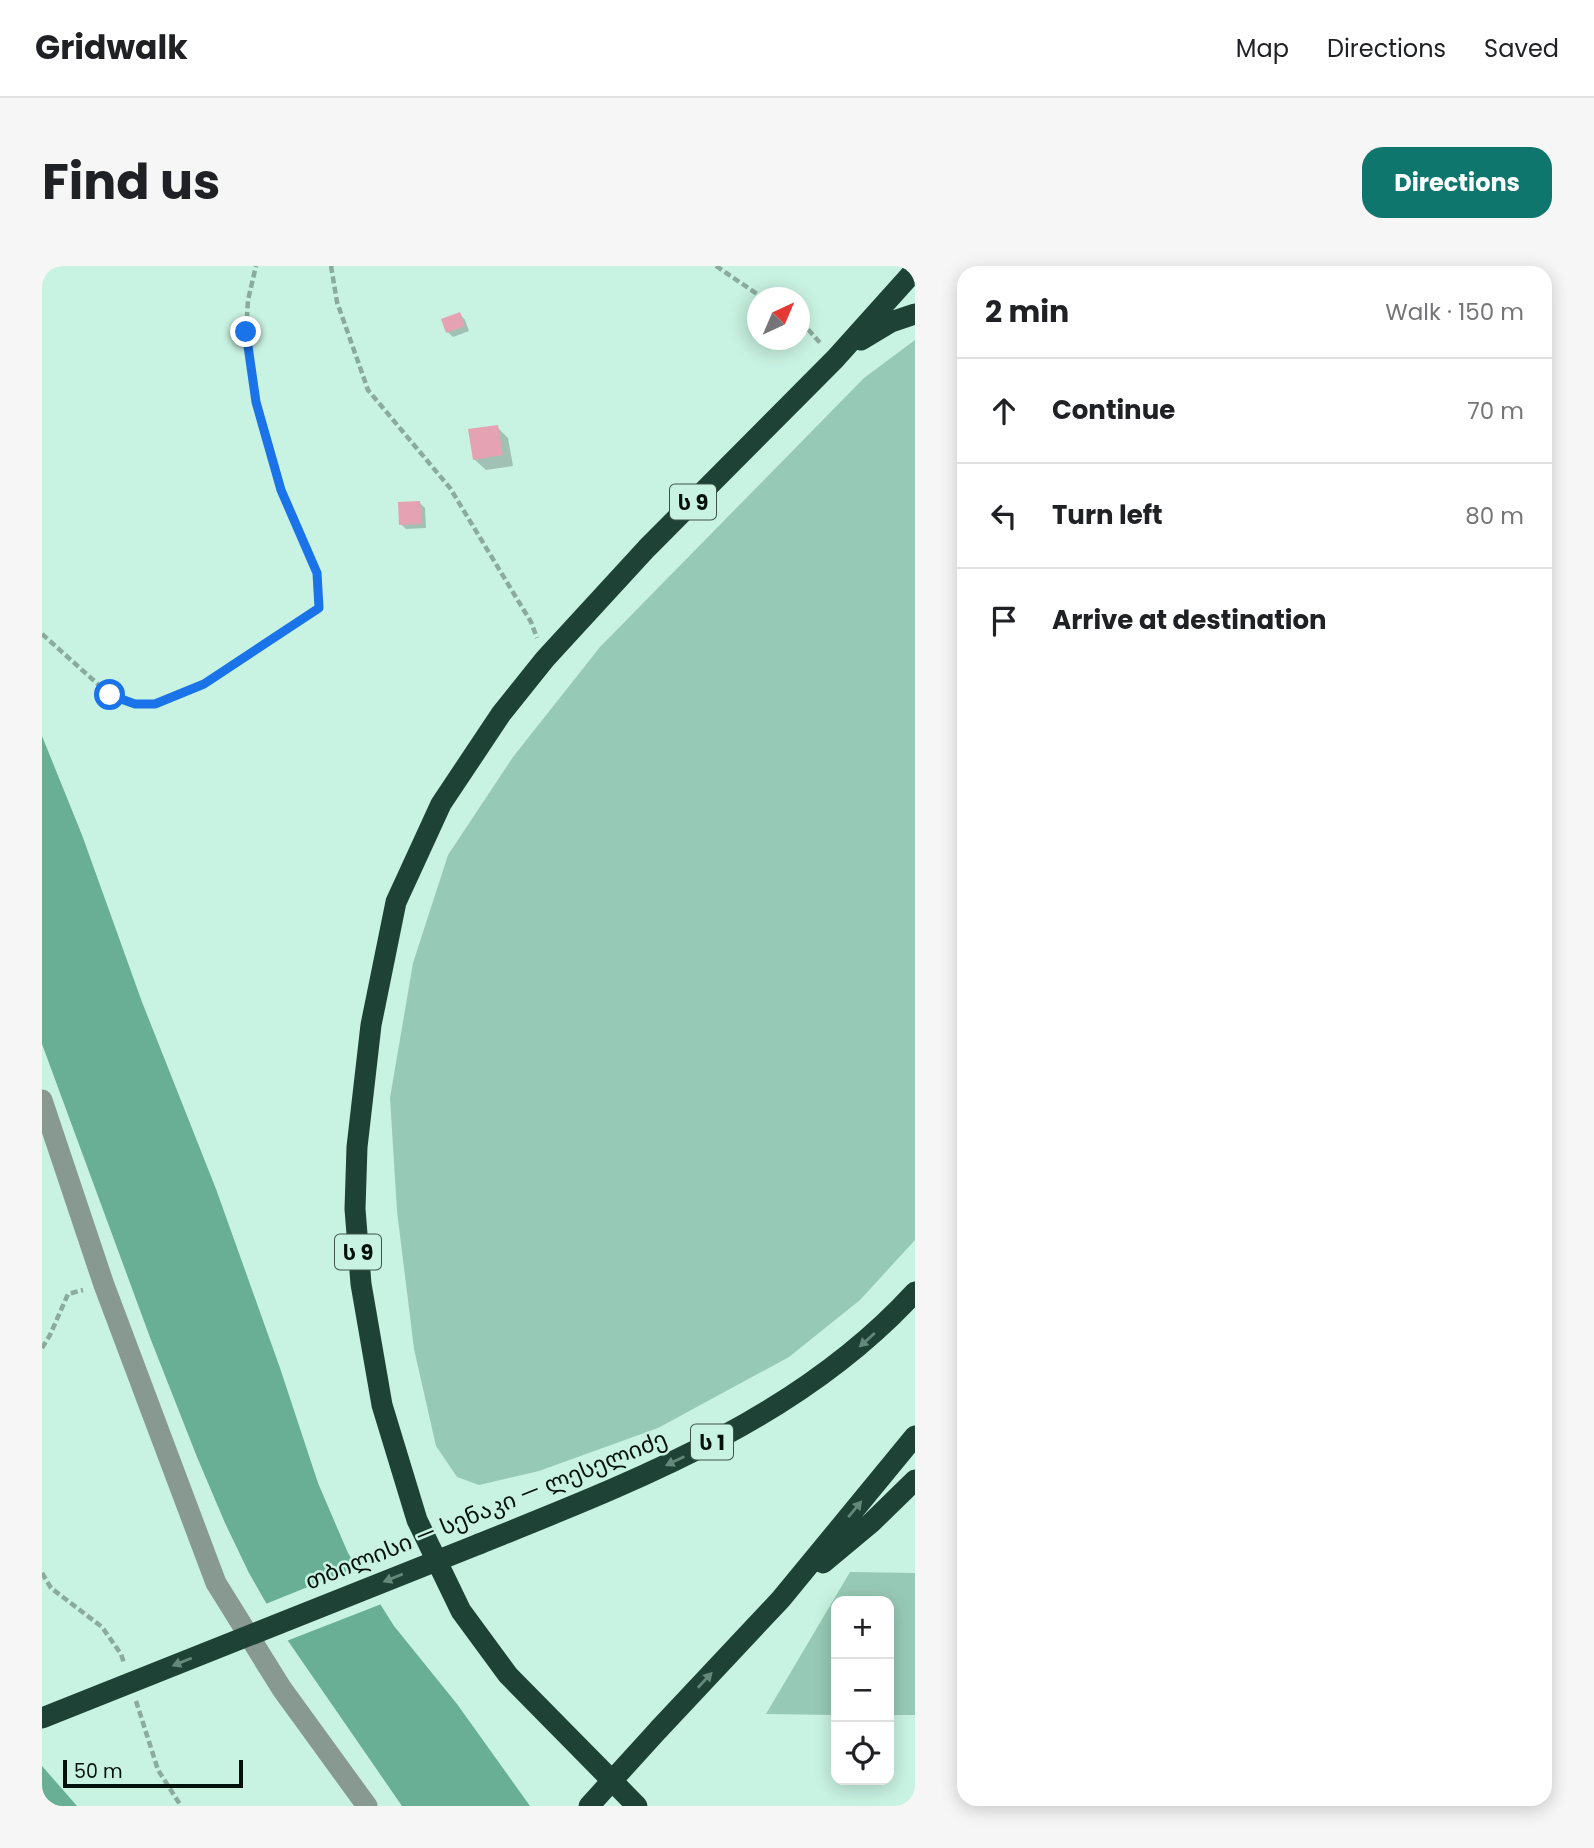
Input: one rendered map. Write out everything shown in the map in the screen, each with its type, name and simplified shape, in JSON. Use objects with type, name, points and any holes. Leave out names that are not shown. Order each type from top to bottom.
[{"type":"highway","name":"ს 9","points":[[637,1806],[508,1675],[461,1611],[416,1520],[382,1405],[361,1284],[355,1209],[357,1147],[371,1025],[396,902],[441,804],[501,714],[545,659],[647,548],[840,354],[915,270]]},
{"type":"highway","points":[[840,354],[891,323],[915,314]]},
{"type":"highway","name":"თბილისი — სენაკი — ლესელიძე","points":[[42,1718],[479,1544],[674,1462],[769,1410],[815,1381],[859,1347],[915,1292]]},
{"type":"highway","points":[[589,1806],[781,1599],[915,1436]]},
{"type":"highway","points":[[781,1599],[871,1523],[915,1480]]},
{"type":"street","points":[[42,1100],[104,1285],[216,1584],[282,1689],[367,1806]]},
{"type":"path","points":[[42,634],[110,695],[135,704],[155,704],[204,684],[319,608],[317,573],[281,490],[256,402],[246,332],[248,300],[256,266]]},
{"type":"path","points":[[331,266],[337,302],[368,390],[450,488],[531,622],[545,659]]},
{"type":"path","points":[[716,266],[747,287]]},
{"type":"path","points":[[810,330],[840,354]]},
{"type":"path","points":[[42,1348],[68,1294],[104,1285]]},
{"type":"shaded area","points":[[915,340],[915,1240],[860,1300],[789,1357],[658,1428],[539,1471],[479,1485],[457,1477],[436,1446],[414,1349],[397,1211],[390,1098],[413,963],[448,855],[513,757],[600,647],[864,378]]},
{"type":"shaded area","points":[[42,736],[216,1189],[318,1483],[348,1553],[394,1626],[457,1704],[530,1806],[402,1806],[286,1638],[249,1573],[225,1523],[151,1340],[42,1044]]},
{"type":"shaded area","points":[[850,1572],[915,1573],[915,1715],[894,1715],[894,1596],[836,1596]]},
{"type":"shaded area","points":[[831,1604],[831,1715],[766,1714]]},
{"type":"shaded area","points":[[42,1766],[77,1806],[42,1806]]},
{"type":"pier","points":[[360,1566],[384,1603],[284,1642],[263,1605]]},
{"type":"building","points":[[460,312],[465,326],[446,333],[441,319]]},
{"type":"building","points":[[498,425],[503,455],[473,460],[468,429]]},
{"type":"building","points":[[420,501],[422,524],[399,525],[398,502]]},
{"type":"route","points":[[110,695],[135,704],[155,704],[204,684],[319,608],[317,573],[281,490],[256,402],[246,332]]}]
